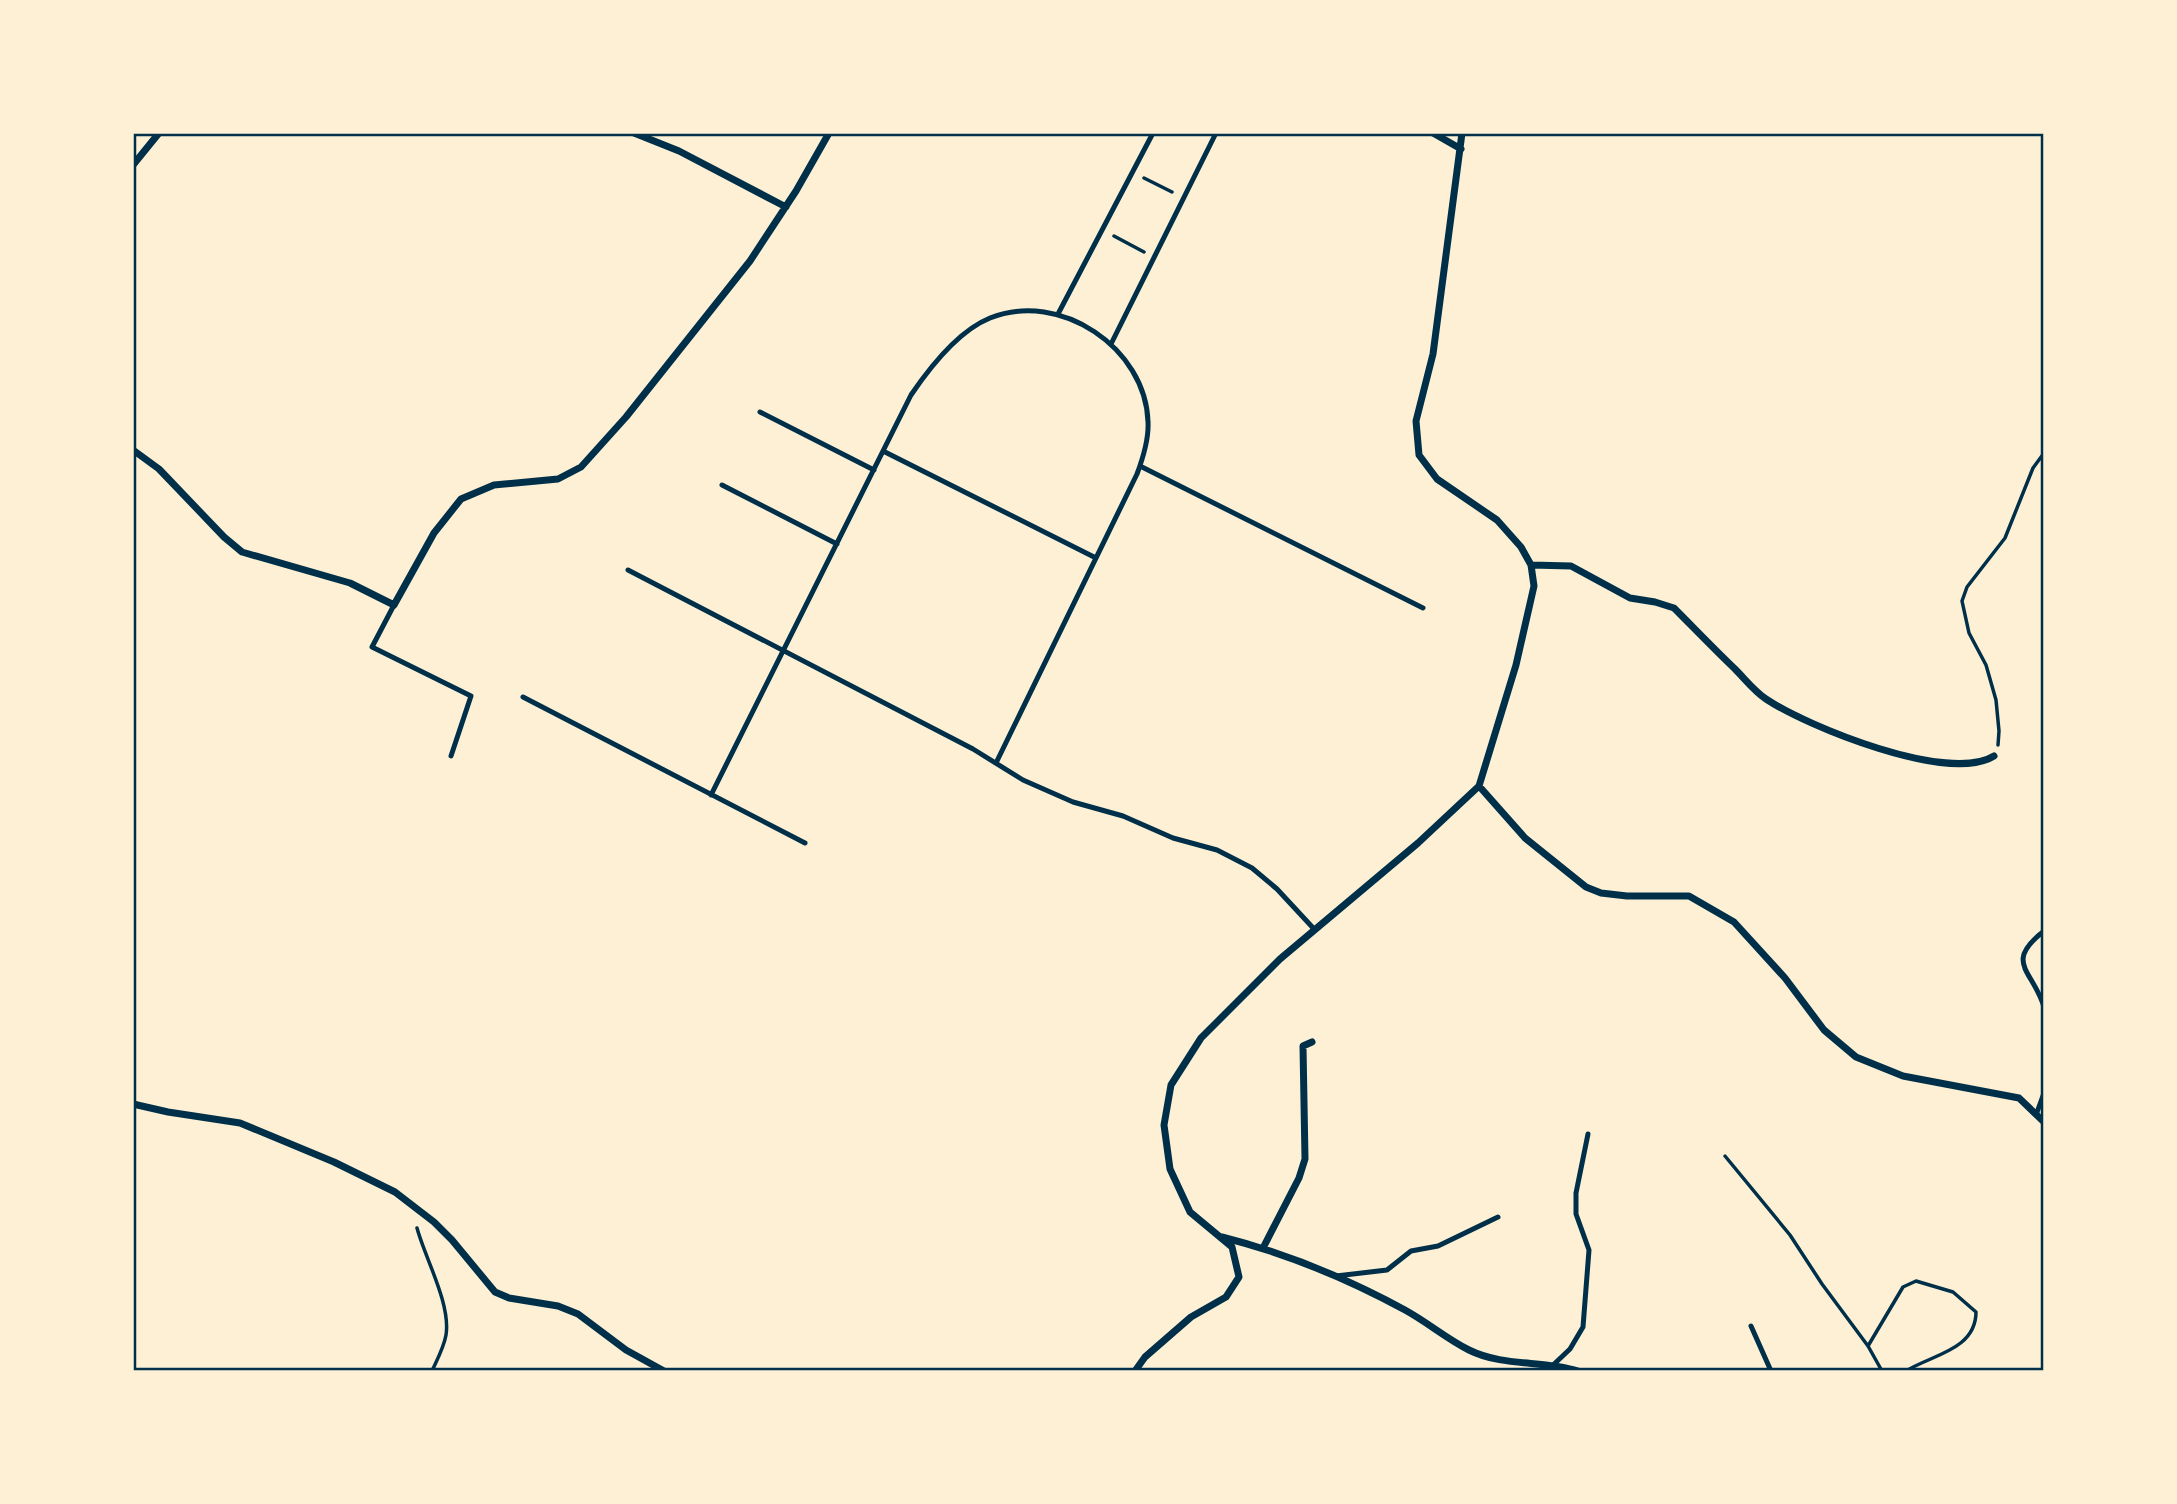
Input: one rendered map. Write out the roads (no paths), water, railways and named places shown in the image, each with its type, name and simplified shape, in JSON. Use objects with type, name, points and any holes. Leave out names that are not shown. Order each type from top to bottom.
[{"type":"street","points":[[133,165],[159,133]]},
{"type":"street","points":[[634,133],[679,152],[786,207]]},
{"type":"street","points":[[133,450],[159,469],[224,537],[242,552],[350,583],[394,605],[434,533],[461,499],[494,485],[558,479],[581,467],[626,417],[750,261],[786,207],[829,133]]},
{"type":"street","points":[[1433,133],[1461,149]]},
{"type":"street","points":[[1135,1371],[1145,1357],[1191,1317],[1226,1297],[1239,1277],[1232,1247],[1190,1212],[1170,1170],[1164,1125],[1171,1085],[1201,1038],[1280,959],[1418,843],[1479,786],[1516,665],[1534,586],[1531,565],[1521,547],[1497,520],[1437,479],[1419,455],[1416,421],[1433,354],[1462,133]]},
{"type":"street","points":[[1531,565],[1572,566],[1630,598],[1674,608],[1763,697],[1784,710],[1847,737],[1899,756],[1959,766],[1987,761],[1994,756]]},
{"type":"street","points":[[1479,786],[1525,838],[1587,887],[1601,893],[1627,896],[1689,896],[1734,922],[1785,978],[1824,1030],[1856,1057],[1903,1076],[2019,1098],[2044,1122]]},
{"type":"street","points":[[1263,1248],[1300,1178],[1305,1158],[1303,1046],[1312,1042]]},
{"type":"street","points":[[133,1104],[240,1124],[334,1162],[395,1192],[452,1240],[495,1292],[509,1298],[558,1306],[578,1314],[626,1350],[664,1371]]},
{"type":"street","points":[[1218,1236],[1263,1248],[1332,1276],[1406,1311],[1468,1350],[1493,1359],[1578,1371]]},
{"type":"lane","points":[[1058,314],[1153,133]]},
{"type":"lane","points":[[1111,344],[1216,133]]},
{"type":"lane","points":[[711,794],[911,395],[927,372],[956,340],[990,318],[1025,310],[1051,312],[1082,324],[1106,338],[1126,360],[1142,392],[1148,421],[1146,447],[1140,466],[1097,558],[996,763]]},
{"type":"lane","points":[[760,412],[874,470]]},
{"type":"lane","points":[[883,451],[1097,558]]},
{"type":"lane","points":[[1140,466],[1423,608]]},
{"type":"lane","points":[[722,485],[837,544]]},
{"type":"lane","points":[[628,570],[996,763],[1023,780],[1073,802],[1123,816],[1173,838],[1217,850],[1252,868],[1277,889],[1315,930]]},
{"type":"lane","points":[[394,605],[372,646],[471,696],[451,757]]},
{"type":"lane","points":[[523,697],[805,843]]},
{"type":"lane","points":[[2044,931],[2029,943],[2022,954],[2024,968],[2039,992],[2044,1007]]},
{"type":"lane","points":[[2036,1115],[2044,1093]]},
{"type":"lane","points":[[1550,1367],[1570,1349],[1583,1327],[1589,1250],[1576,1214],[1576,1194],[1588,1134]]},
{"type":"lane","points":[[1332,1276],[1387,1270],[1411,1251],[1438,1246],[1498,1217]]},
{"type":"lane","points":[[1751,1326],[1771,1371]]}]
